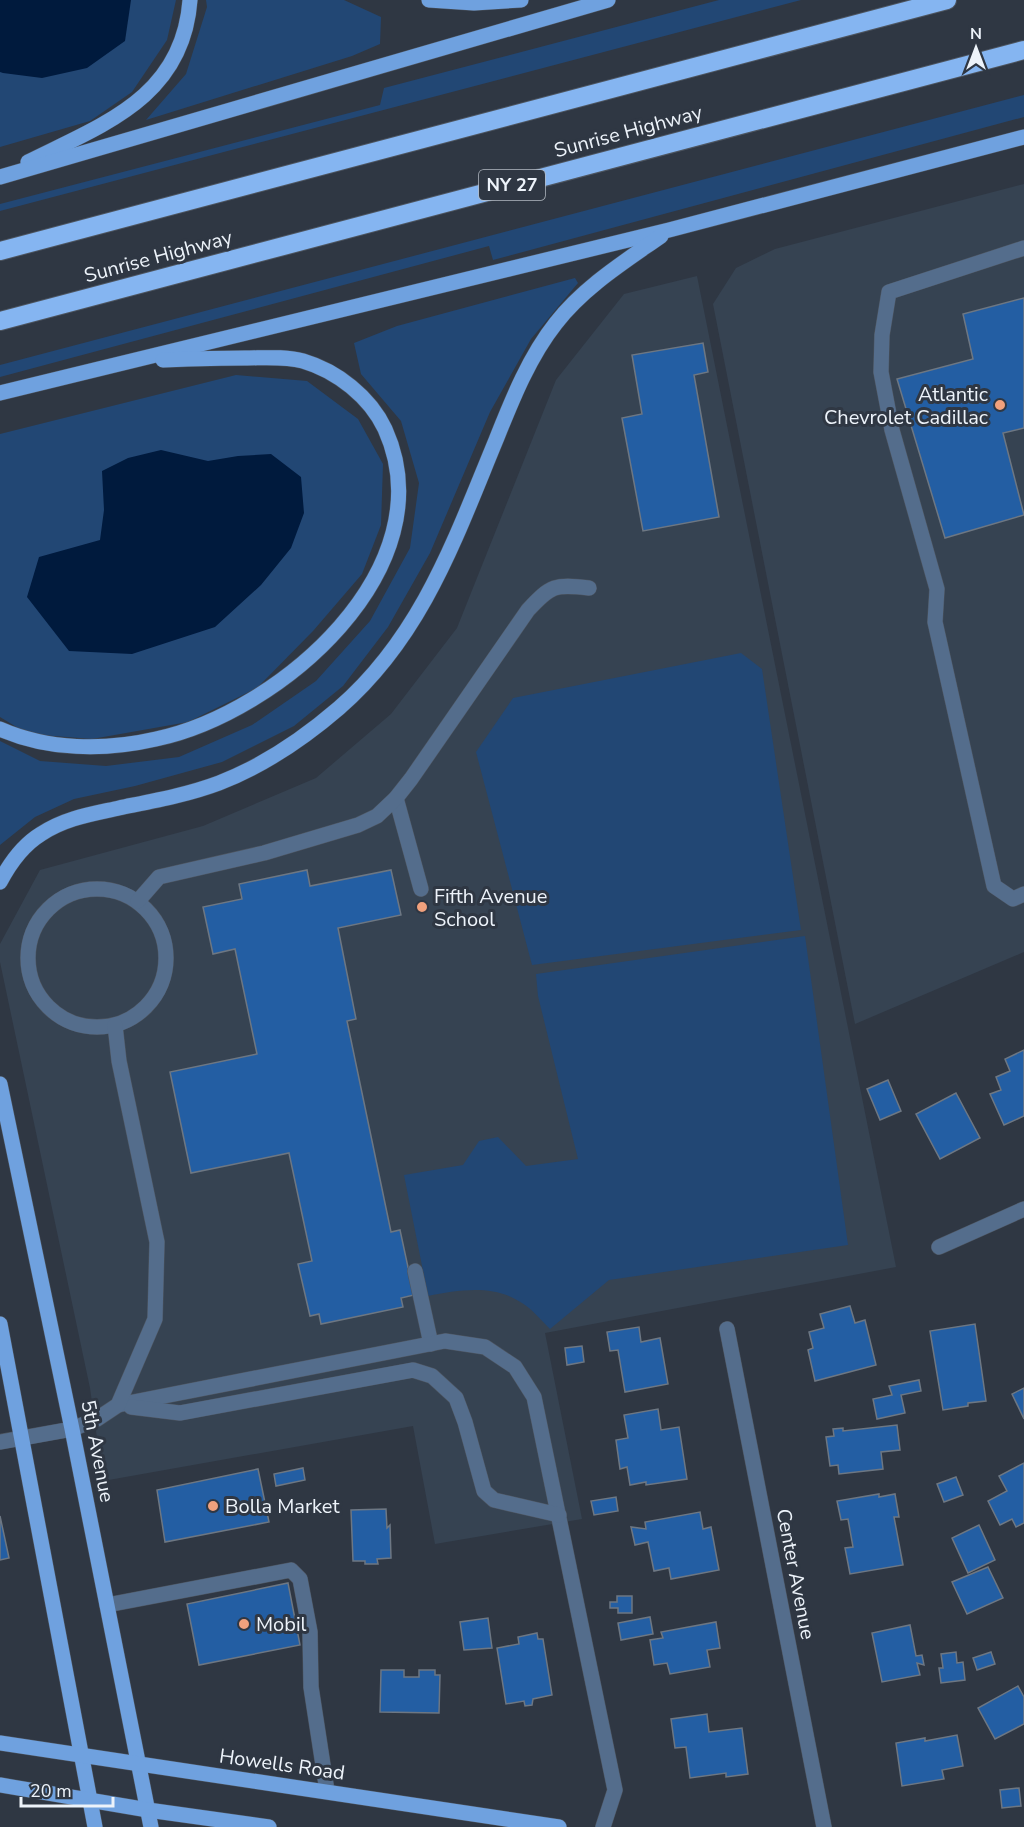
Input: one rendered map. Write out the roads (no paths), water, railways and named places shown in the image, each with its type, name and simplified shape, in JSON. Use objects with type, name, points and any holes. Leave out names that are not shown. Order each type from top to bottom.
[{"type":"highway","points":[[0,250],[947,0]]},
{"type":"highway","name":"Sunrise Highway","points":[[0,321],[1024,50]]},
{"type":"main road","points":[[0,177],[102,125],[151,90],[164,76],[181,44],[190,0]]},
{"type":"main road","points":[[429,0],[474,3],[521,0]]},
{"type":"main road","points":[[0,177],[608,0]]},
{"type":"main road","points":[[0,393],[669,230],[1023,140]]},
{"type":"main road","points":[[0,882],[13,860],[25,846],[60,823],[80,816],[190,792],[244,772],[292,745],[361,687],[400,641],[435,584],[511,404],[554,325],[590,287],[669,230]]},
{"type":"main road","points":[[0,729],[52,745],[133,744],[185,730],[244,705],[296,668],[321,646],[360,600],[386,553],[398,513],[400,496],[396,461],[381,422],[363,399],[339,377],[302,361],[281,358],[133,360]]},
{"type":"main road","name":"5th Avenue","points":[[0,1084],[72,1429],[151,1827]]},
{"type":"main road","points":[[0,1324],[95,1827]]},
{"type":"main road","name":"Howells Road","points":[[0,1743],[558,1827]]},
{"type":"main road","points":[[0,1785],[148,1810],[269,1827]]},
{"type":"street","points":[[1024,248],[889,292],[882,336],[880,372],[892,430],[937,589],[935,621],[994,886],[1013,899],[1024,894]]},
{"type":"street","points":[[138,901],[159,877],[264,853],[358,825],[377,816],[396,798],[528,610],[546,591],[565,585],[589,588]]},
{"type":"street","points":[[396,798],[421,889]]},
{"type":"street","points":[[102,888],[122,892],[138,901],[155,919],[166,947],[167,966],[160,989],[145,1009],[125,1022],[115,1024],[88,1028],[66,1021],[44,1004],[33,988],[27,966],[27,948],[32,931],[44,912],[68,894],[102,888]]},
{"type":"street","points":[[115,1024],[119,1061],[157,1242],[155,1319],[118,1406]]},
{"type":"street","points":[[939,1247],[1024,1209]]},
{"type":"street","points":[[415,1271],[431,1344]]},
{"type":"street","name":"Center Avenue","points":[[727,1329],[824,1827]]},
{"type":"street","points":[[0,1442],[72,1429],[97,1419],[118,1406],[445,1341],[485,1347],[515,1367],[534,1397],[615,1790],[603,1827]]},
{"type":"street","points":[[118,1406],[180,1413],[413,1370],[432,1376],[456,1398],[484,1491],[494,1500],[559,1515]]},
{"type":"street","points":[[107,1605],[291,1570],[300,1580],[310,1632],[312,1687],[327,1791]]},
{"type":"place","name":"Atlantic Chevrolet Cadillac","points":[[1000,405]]},
{"type":"place","name":"Fifth Avenue School","points":[[422,907]]},
{"type":"place","name":"Bolla Market","points":[[213,1506]]},
{"type":"place","name":"Mobil","points":[[244,1624]]}]
